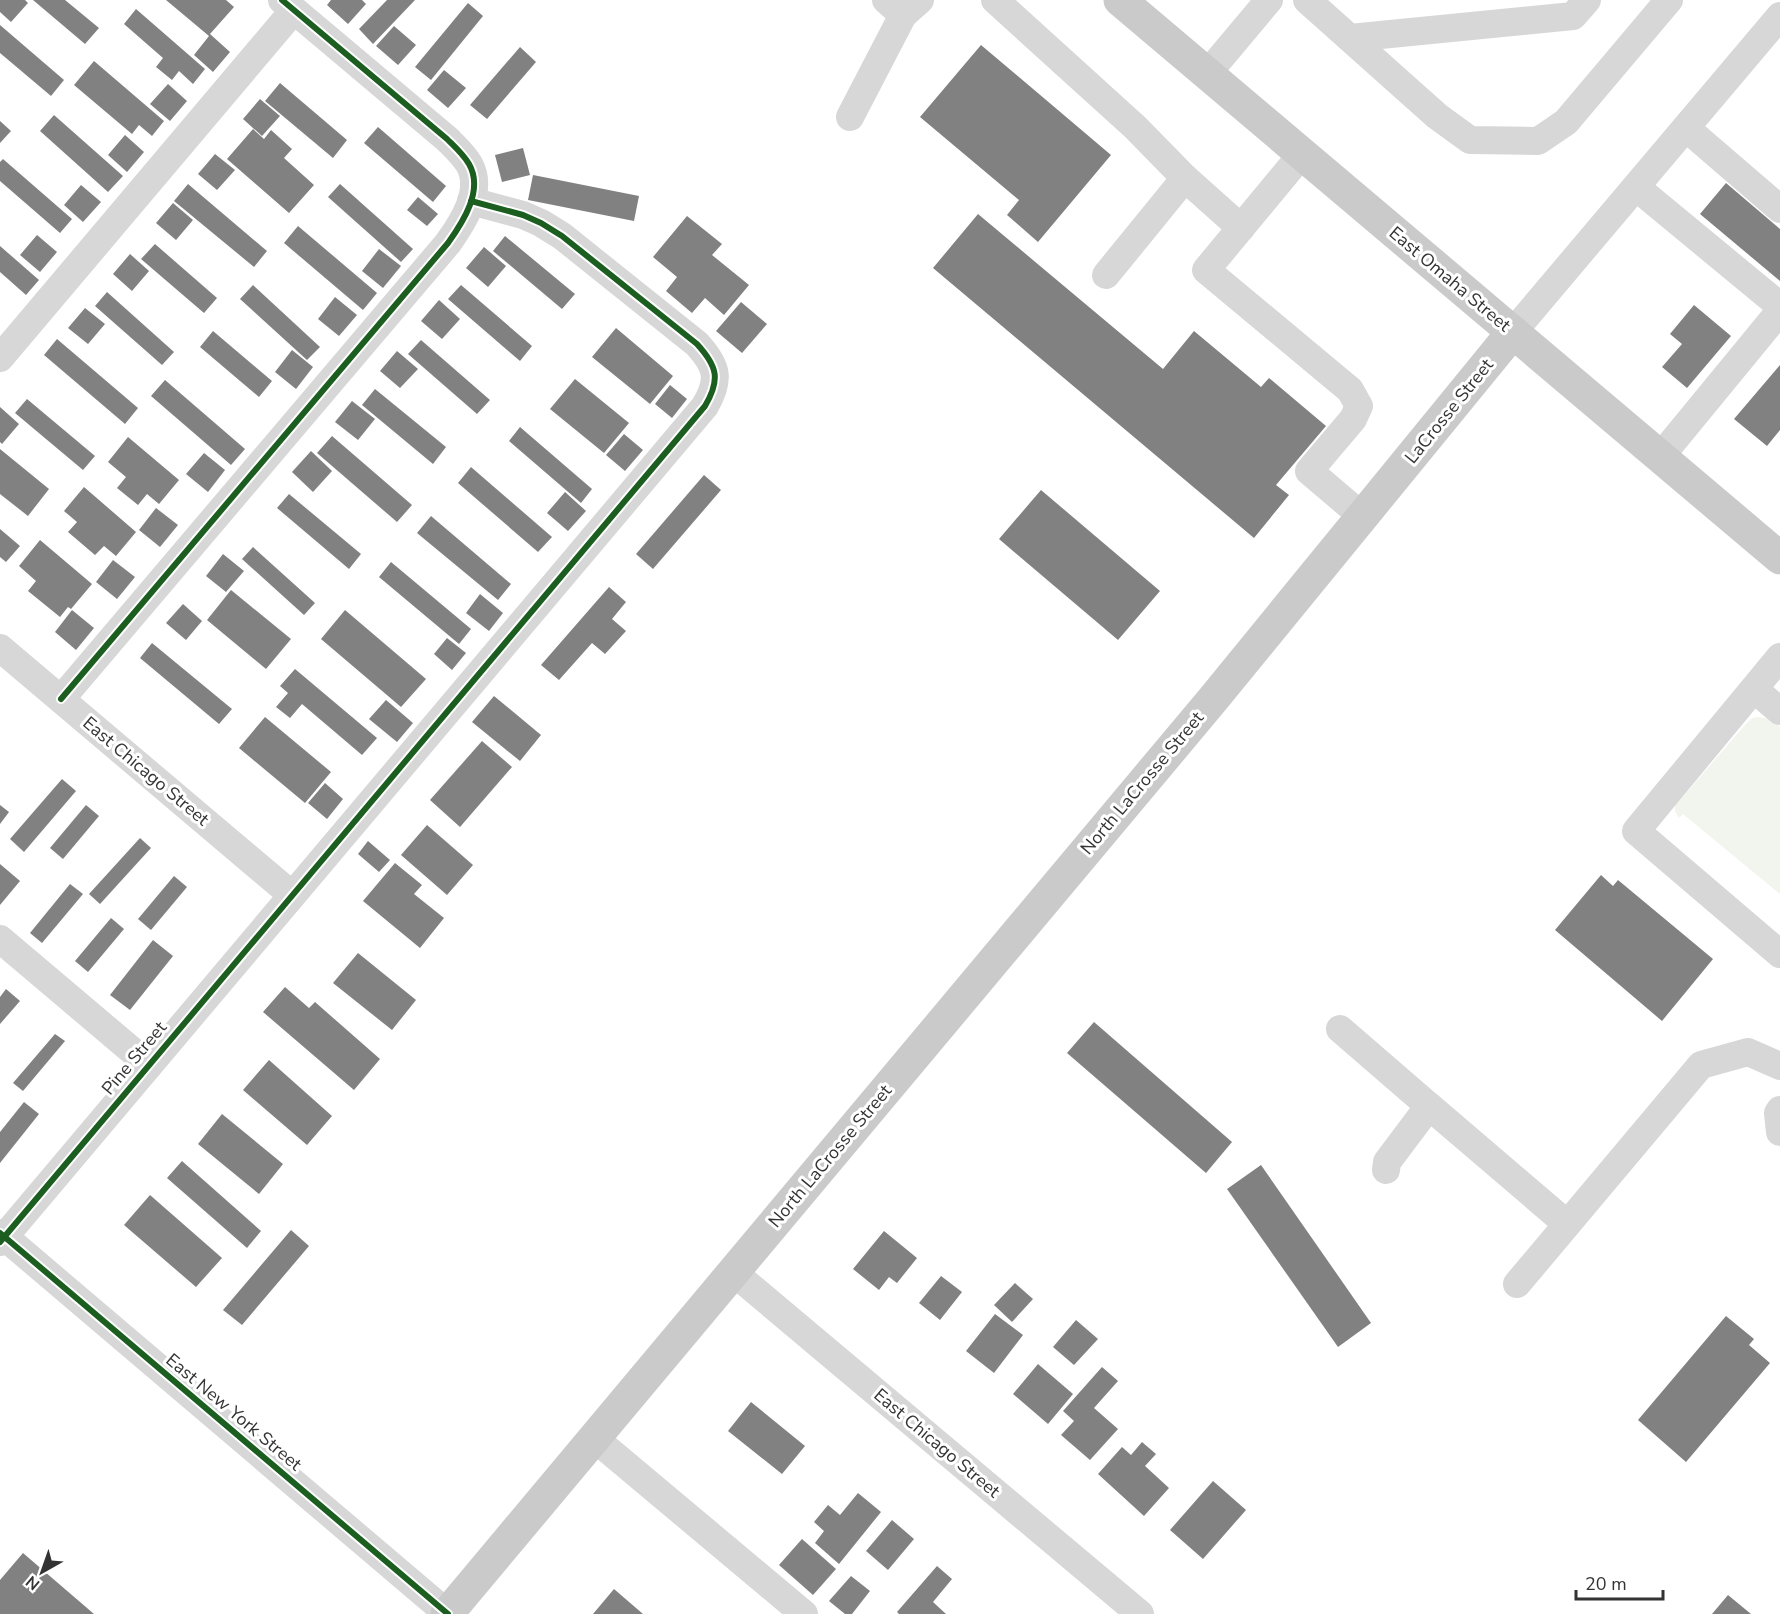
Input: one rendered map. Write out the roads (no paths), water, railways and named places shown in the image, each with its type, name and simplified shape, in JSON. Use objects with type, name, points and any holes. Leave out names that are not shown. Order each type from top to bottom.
[{"type":"main road","name":"East Omaha Street","points":[[1120,0],[1780,558]]},
{"type":"main road","name":"LaCrosse Street","points":[[1214,698],[1513,332]]},
{"type":"main road","name":"North LaCrosse Street","points":[[447,1614],[1214,698]]},
{"type":"street","points":[[995,0],[1135,127],[1185,178],[1241,228]]},
{"type":"street","points":[[1207,74],[1269,0]]},
{"type":"street","points":[[1307,0],[1437,116],[1470,140],[1538,141],[1566,122],[1669,0]]},
{"type":"street","points":[[1350,38],[1541,9],[1573,16],[1587,0]]},
{"type":"street","points":[[1764,0],[1780,15]]},
{"type":"street","points":[[0,358],[288,5],[447,139],[470,166],[473,174],[471,201],[448,243],[61,699]]},
{"type":"street","points":[[850,117],[903,5]]},
{"type":"street","name":"LaCrosse Street","points":[[1513,332],[1780,15]]},
{"type":"street","points":[[1686,128],[1780,209]]},
{"type":"street","points":[[1302,154],[1206,270],[1350,390],[1359,406],[1353,419],[1308,471],[1363,517]]},
{"type":"street","points":[[1106,275],[1185,178]]},
{"type":"street","points":[[1636,187],[1780,306]]},
{"type":"street","name":"Pine Street","points":[[1,1237],[705,406],[714,390],[716,375],[709,358],[697,344],[562,236],[524,214],[471,201]]},
{"type":"street","points":[[1660,457],[1780,311]]},
{"type":"street","name":"East Chicago Street","points":[[0,648],[292,895]]},
{"type":"street","points":[[1770,675],[1780,711]]},
{"type":"street","points":[[1770,675],[1635,831],[1780,954]]},
{"type":"street","points":[[0,939],[149,1065]]},
{"type":"street","points":[[1340,1029],[1567,1224]]},
{"type":"street","points":[[1518,1284],[1701,1065],[1748,1052],[1780,1066]]},
{"type":"street","points":[[1386,1170],[1387,1162],[1430,1106]]},
{"type":"street","points":[[1780,1110],[1778,1113],[1780,1132]]},
{"type":"street","name":"East New York Street","points":[[1,1237],[447,1614]]},
{"type":"street","name":"East Chicago Street","points":[[733,1272],[1140,1614]]},
{"type":"street","points":[[594,1438],[804,1614]]}]
